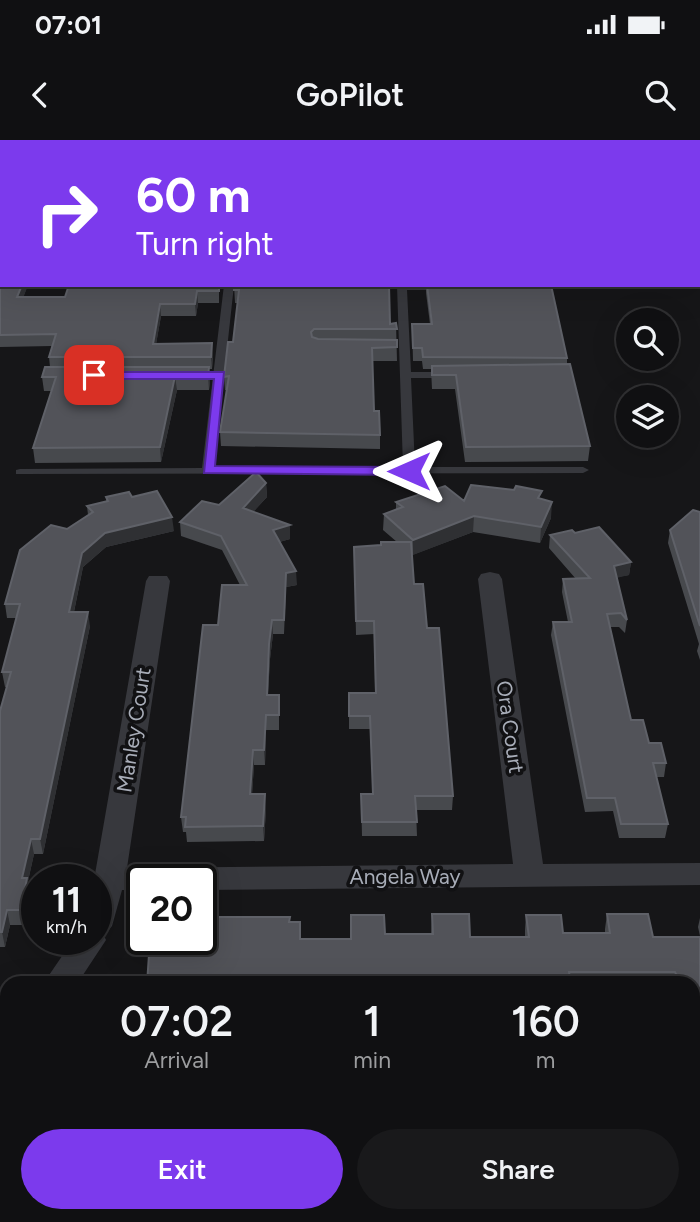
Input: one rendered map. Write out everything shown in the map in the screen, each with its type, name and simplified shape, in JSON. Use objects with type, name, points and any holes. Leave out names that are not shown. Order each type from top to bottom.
[{"type":"street","name":"Ora Court","points":[[491,579],[530,876]]},
{"type":"street","name":"Manley Court","points":[[112,867],[158,581]]},
{"type":"street","name":"Angela Way","points":[[112,879],[700,874]]},
{"type":"street","points":[[65,976],[79,955]]},
{"type":"lane","points":[[402,287],[409,471]]},
{"type":"lane","points":[[428,287],[453,288]]},
{"type":"lane","points":[[208,470],[229,288],[215,290]]},
{"type":"lane","points":[[392,348],[404,348]]},
{"type":"lane","points":[[206,375],[220,375]]},
{"type":"lane","points":[[405,375],[458,375]]},
{"type":"lane","points":[[20,472],[583,470]]},
{"type":"building","points":[[0,287],[21,287],[17,297],[65,297],[68,287],[219,287],[219,291],[197,291],[195,304],[160,304],[153,344],[212,343],[211,357],[49,357],[56,334],[0,335]]},
{"type":"building","points":[[234,287],[389,287],[390,324],[396,323],[397,329],[314,329],[311,332],[312,337],[318,339],[397,340],[397,347],[372,348],[374,411],[379,411],[380,435],[220,432],[229,376],[224,377],[228,342],[233,342],[239,290],[234,290]]},
{"type":"building","points":[[427,287],[551,287],[567,358],[423,357],[422,348],[413,348],[412,324],[432,324]]},
{"type":"building","points":[[570,364],[590,446],[466,447],[456,375],[432,375],[432,366]]},
{"type":"building","points":[[45,367],[209,367],[208,376],[175,376],[160,447],[33,448],[56,377],[42,377]]},
{"type":"building","points":[[256,472],[266,483],[243,508],[290,525],[273,530],[296,571],[286,573],[284,620],[272,620],[269,644],[267,695],[279,695],[279,715],[266,715],[264,750],[253,750],[250,794],[265,794],[263,826],[185,827],[186,817],[181,817],[203,625],[218,625],[222,585],[247,585],[221,536],[180,522],[202,501],[219,505]]},
{"type":"building","points":[[471,485],[514,490],[516,486],[542,491],[538,498],[552,502],[541,527],[474,516],[413,540],[384,514],[403,507],[396,502],[445,486],[464,501]]},
{"type":"building","points":[[157,491],[172,517],[105,533],[82,553],[69,612],[88,612],[40,839],[31,839],[25,864],[21,864],[21,910],[7,910],[0,932],[0,711],[11,672],[2,672],[20,604],[5,604],[20,550],[51,525],[67,529],[93,512],[87,506],[108,501],[106,497],[129,492],[132,497]]},
{"type":"building","points":[[693,510],[700,512],[700,626],[670,530]]},
{"type":"building","points":[[599,527],[631,562],[614,566],[627,620],[621,613],[607,614],[631,720],[643,720],[649,743],[661,743],[666,763],[653,763],[668,824],[621,824],[615,798],[587,798],[553,622],[572,622],[563,579],[590,578],[550,535]]},
{"type":"building","points":[[381,542],[411,542],[414,584],[423,584],[427,628],[439,628],[453,796],[415,796],[417,822],[362,822],[361,794],[373,794],[370,716],[349,716],[349,693],[376,693],[374,621],[356,621],[354,547],[381,545]]},
{"type":"building","points":[[432,914],[469,914],[470,937],[529,937],[526,915],[561,915],[563,933],[610,933],[607,914],[648,914],[653,937],[700,937],[700,976],[677,976],[675,972],[569,972],[570,976],[148,976],[149,955],[217,955],[217,917],[290,917],[289,922],[300,922],[300,939],[351,939],[351,915],[384,915],[385,934],[433,934]]},
{"type":"route","points":[[94,375],[220,375],[208,470],[409,471]]}]
